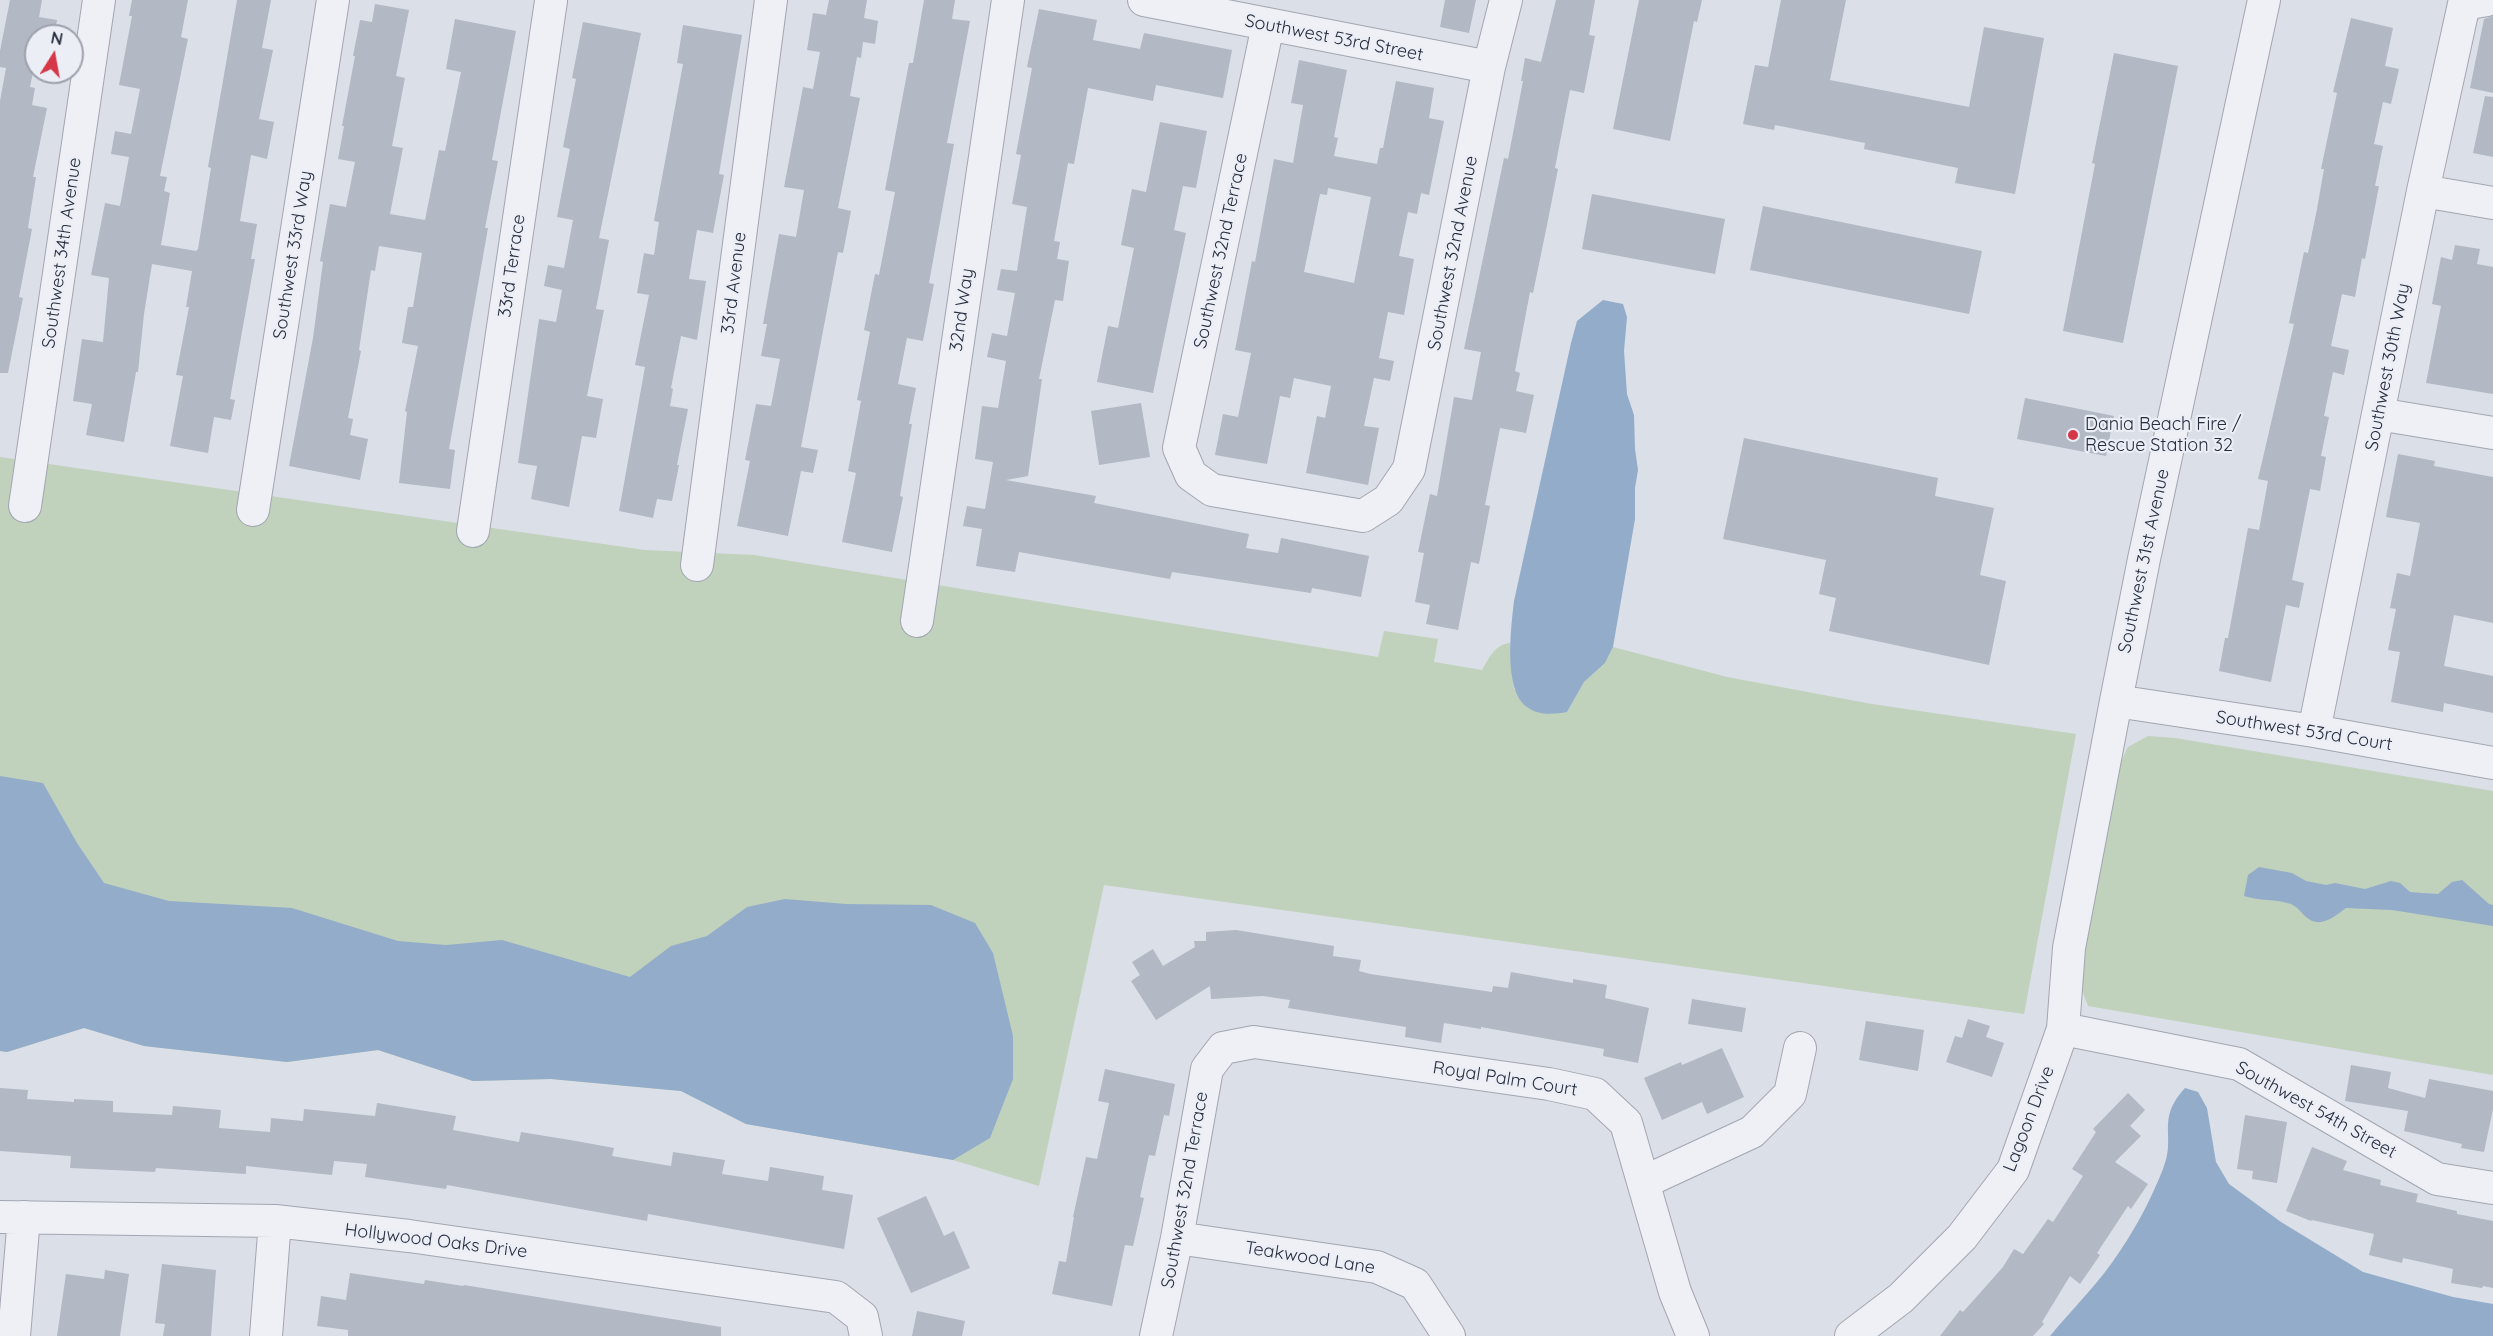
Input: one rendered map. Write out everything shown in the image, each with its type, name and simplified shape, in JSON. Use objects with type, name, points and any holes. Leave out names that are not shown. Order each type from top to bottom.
[{"type":"street","name":"Southwest 34th Avenue","points":[[25,506],[99,0]]},
{"type":"street","name":"Southwest 33rd Way","points":[[254,510],[333,0]]},
{"type":"street","name":"33rd Terrace","points":[[473,531],[555,0]]},
{"type":"street","name":"33rd Avenue","points":[[697,565],[771,0]]},
{"type":"street","name":"32nd Way","points":[[917,621],[1008,0]]},
{"type":"street","name":"Southwest 53rd Street","points":[[1144,0],[1490,68]]},
{"type":"street","name":"Southwest 32nd Avenue","points":[[1388,500],[1409,469],[1490,68],[1506,0]]},
{"type":"street","name":"Southwest 31st Avenue","points":[[2069,948],[2146,547],[2264,0]]},
{"type":"street","name":"Southwest 30th Way","points":[[2314,732],[2423,191],[2476,2]]},
{"type":"street","name":"Southwest 32nd Terrace","points":[[1268,26],[1179,448],[1191,475],[1212,490],[1363,516],[1388,500]]},
{"type":"street","points":[[2423,191],[2493,203]]},
{"type":"street","points":[[2378,414],[2493,433]]},
{"type":"street","name":"Southwest 53rd Court","points":[[2116,701],[2493,763]]},
{"type":"street","name":"Lagoon Drive","points":[[1851,1336],[1901,1298],[1962,1237],[2013,1170],[2063,1029],[2069,948]]},
{"type":"street","name":"Southwest 54th Street","points":[[2063,1029],[2239,1064],[2437,1179],[2493,1188]]},
{"type":"street","name":"Royal Palm Court","points":[[1223,1048],[1254,1042],[1549,1084],[1595,1094],[1626,1123],[1675,1292],[1693,1336]]},
{"type":"street","name":"Southwest 32nd Terrace","points":[[1156,1336],[1177,1238],[1207,1069],[1223,1048]]},
{"type":"street","points":[[1644,1182],[1752,1132],[1790,1094],[1800,1048]]},
{"type":"street","points":[[12,1217],[14,1336]]},
{"type":"street","name":"Hollywood Oaks Drive","points":[[12,1217],[275,1221],[409,1236],[836,1296],[864,1327]]},
{"type":"street","points":[[266,1336],[275,1221]]},
{"type":"street","name":"Teakwood Lane","points":[[1177,1238],[1377,1267],[1415,1284],[1449,1336]]},
{"type":"green space","points":[[0,457],[645,550],[754,555],[1378,657],[1384,631],[1438,639],[1434,662],[1482,670],[1496,649],[1510,643],[1514,689],[1567,712],[1584,682],[1605,663],[1613,647],[1727,677],[1872,704],[2076,734],[2024,1014],[1104,885],[1039,1186],[953,1160],[746,1124],[681,1091],[551,1079],[473,1081],[378,1050],[287,1062],[144,1046],[84,1028],[7,1052],[0,1051]]},
{"type":"green space","points":[[2148,736],[2175,738],[2493,791],[2493,1075],[2088,1006],[2081,987],[2080,961],[2118,768],[2128,747]]},
{"type":"water","points":[[1603,300],[1623,304],[1627,317],[1624,351],[1627,394],[1634,415],[1638,470],[1635,488],[1635,519],[1613,647],[1605,663],[1584,682],[1567,712],[1542,713],[1527,707],[1519,699],[1514,687],[1510,657],[1514,601],[1577,321]]},
{"type":"water","points":[[0,776],[43,783],[77,843],[104,883],[169,901],[292,908],[398,941],[446,945],[502,940],[630,977],[671,946],[707,936],[747,907],[785,899],[846,904],[931,905],[975,923],[993,953],[1013,1036],[1013,1079],[990,1138],[953,1160],[746,1124],[681,1091],[551,1079],[473,1081],[378,1050],[287,1062],[144,1046],[84,1028],[7,1052],[0,1051]]},
{"type":"water","points":[[2259,867],[2292,873],[2306,881],[2326,885],[2335,883],[2365,889],[2391,881],[2400,883],[2410,892],[2422,893],[2438,894],[2452,882],[2462,880],[2493,905],[2493,926],[2392,910],[2346,908],[2326,921],[2316,922],[2310,920],[2291,904],[2244,896],[2248,875]]},
{"type":"water","points":[[2185,1088],[2198,1092],[2207,1108],[2216,1162],[2229,1184],[2281,1222],[2363,1272],[2453,1297],[2493,1304],[2493,1336],[2050,1336],[2104,1273],[2138,1221],[2163,1169],[2167,1157],[2171,1110]]},
{"type":"building","points":[[10,0],[42,0],[39,17],[57,20],[56,24],[24,24],[24,84],[31,84],[30,87],[35,88],[32,105],[47,108],[33,177],[36,177],[28,228],[32,229],[19,297],[23,298],[8,373],[0,373],[0,101],[6,68],[0,67],[0,51]]},
{"type":"building","points":[[132,0],[188,0],[181,37],[188,39],[160,176],[167,177],[164,191],[170,193],[161,245],[196,251],[237,0],[271,0],[262,48],[273,50],[259,119],[274,122],[267,159],[251,155],[240,221],[257,224],[251,259],[255,259],[230,399],[235,400],[231,420],[214,417],[208,453],[170,446],[183,376],[176,375],[189,307],[186,307],[192,271],[152,264],[138,372],[136,372],[124,442],[86,435],[92,404],[73,401],[82,339],[103,342],[109,278],[91,275],[105,203],[120,206],[129,157],[111,154],[115,131],[131,134],[140,89],[119,85],[132,16],[129,16]]},
{"type":"building","points":[[829,0],[867,0],[864,18],[878,21],[875,44],[863,42],[861,58],[857,57],[850,96],[860,98],[838,208],[851,211],[843,253],[838,252],[801,447],[818,450],[813,473],[801,471],[788,536],[737,526],[750,461],[745,460],[756,404],[771,406],[780,359],[761,356],[767,324],[763,324],[779,234],[796,237],[804,190],[784,187],[803,87],[813,89],[820,52],[807,50],[813,13],[826,15]]},
{"type":"building","points":[[924,0],[955,0],[952,19],[970,21],[947,143],[954,144],[929,283],[934,284],[923,341],[907,338],[898,384],[916,388],[900,496],[903,497],[892,552],[842,542],[856,473],[848,471],[861,401],[857,400],[870,332],[864,330],[875,274],[879,275],[895,192],[885,190],[909,63],[913,63]]},
{"type":"building","points":[[1445,0],[1476,0],[1469,33],[1440,27]]},
{"type":"building","points":[[1556,0],[1595,0],[1589,35],[1595,36],[1584,93],[1570,90],[1555,168],[1558,169],[1515,371],[1520,373],[1516,391],[1534,395],[1526,433],[1500,428],[1485,505],[1490,506],[1479,564],[1471,562],[1458,630],[1426,624],[1430,605],[1415,602],[1424,553],[1418,552],[1430,494],[1437,496],[1454,397],[1472,400],[1481,352],[1464,349],[1504,158],[1508,159],[1523,81],[1521,81],[1525,58],[1541,62]]},
{"type":"building","points":[[1639,0],[1702,0],[1697,22],[1694,21],[1670,141],[1613,129]]},
{"type":"building","points":[[1781,0],[1846,0],[1830,80],[1969,107],[1984,27],[2044,38],[2015,194],[1955,183],[1958,168],[1864,149],[1865,143],[1775,125],[1774,130],[1743,124],[1755,65],[1768,67]]},
{"type":"building","points":[[375,4],[409,10],[396,76],[405,78],[392,146],[403,148],[390,214],[425,220],[439,150],[445,151],[461,72],[446,69],[455,19],[516,31],[492,160],[498,161],[485,228],[488,228],[449,449],[455,450],[450,489],[399,483],[407,412],[405,411],[418,346],[402,343],[408,307],[413,307],[422,253],[379,246],[375,271],[371,270],[359,350],[361,351],[348,418],[353,419],[350,435],[368,439],[360,480],[289,466],[313,338],[323,262],[320,261],[330,204],[346,207],[355,162],[338,159],[355,56],[353,56],[360,20],[372,22]]},
{"type":"building","points":[[1039,9],[1097,20],[1093,40],[1140,49],[1144,33],[1232,50],[1223,98],[1156,85],[1153,101],[1088,88],[1074,164],[1068,163],[1054,241],[1060,242],[1057,259],[1069,261],[1063,301],[1055,300],[1039,379],[1042,379],[1028,476],[1006,480],[1096,496],[1094,503],[1249,534],[1246,548],[1278,553],[1281,538],[1369,556],[1361,597],[1312,588],[1311,593],[1172,572],[1170,579],[1019,552],[1015,572],[976,566],[982,529],[963,526],[967,506],[985,509],[993,462],[975,459],[982,406],[998,408],[1006,361],[987,357],[992,333],[1007,336],[1015,293],[997,290],[1001,269],[1017,271],[1027,207],[1012,204],[1021,155],[1016,154],[1032,68],[1027,67]]},
{"type":"building","points":[[2493,16],[2493,93],[2470,88],[2484,19]]},
{"type":"building","points":[[2351,18],[2393,28],[2385,66],[2399,69],[2391,104],[2383,102],[2374,144],[2383,146],[2375,186],[2379,186],[2365,259],[2362,258],[2355,297],[2342,294],[2331,346],[2349,350],[2344,375],[2333,372],[2324,416],[2329,417],[2321,456],[2326,457],[2320,491],[2310,489],[2292,580],[2304,583],[2299,608],[2286,605],[2271,682],[2219,671],[2225,638],[2228,638],[2248,528],[2259,530],[2268,481],[2258,479],[2294,324],[2289,323],[2304,252],[2308,253],[2317,209],[2324,169],[2321,169],[2337,93],[2333,92]]},
{"type":"building","points":[[583,22],[641,33],[599,238],[609,240],[596,309],[604,310],[587,396],[603,399],[596,438],[582,436],[569,507],[531,499],[537,466],[518,463],[539,319],[556,322],[562,290],[544,286],[548,265],[564,268],[573,220],[557,217],[570,149],[563,147],[576,79],[572,78]]},
{"type":"building","points":[[683,25],[742,35],[719,174],[724,175],[713,233],[697,230],[689,279],[706,281],[697,340],[681,336],[671,388],[673,389],[670,406],[688,409],[677,465],[679,465],[672,501],[657,499],[653,518],[619,511],[645,367],[635,365],[649,295],[637,293],[644,253],[654,255],[659,222],[654,221],[683,64],[677,63]]},
{"type":"building","points":[[2114,53],[2178,66],[2123,343],[2063,331]]},
{"type":"building","points":[[1299,60],[1347,70],[1334,137],[1338,138],[1334,156],[1377,164],[1380,148],[1383,148],[1396,81],[1434,88],[1429,118],[1444,121],[1429,195],[1421,193],[1417,214],[1408,212],[1399,256],[1414,259],[1404,315],[1388,312],[1379,358],[1394,361],[1390,381],[1374,378],[1364,426],[1379,428],[1368,485],[1306,473],[1317,416],[1325,418],[1331,386],[1294,378],[1290,398],[1280,396],[1267,464],[1215,455],[1223,414],[1238,417],[1251,353],[1235,350],[1252,261],[1255,262],[1274,159],[1293,163],[1303,105],[1291,103]],"holes":[[[1328,188],[1371,197],[1354,283],[1304,272],[1320,194],[1327,195]]]},
{"type":"building","points":[[2485,96],[2493,97],[2493,157],[2473,153]]},
{"type":"building","points":[[1160,122],[1207,131],[1196,188],[1183,186],[1174,230],[1186,233],[1153,393],[1097,382],[1108,326],[1118,328],[1134,248],[1121,245],[1132,189],[1146,192]]},
{"type":"building","points":[[1592,194],[1725,219],[1715,274],[1582,249]]},
{"type":"building","points":[[1763,206],[1982,251],[1969,314],[1750,270]]},
{"type":"building","points":[[2455,245],[2480,249],[2477,264],[2493,267],[2493,394],[2426,383],[2441,306],[2432,304],[2441,257],[2452,260]]},
{"type":"building","points":[[2025,398],[2114,416],[2106,456],[2017,439]]},
{"type":"building","points":[[1141,403],[1150,457],[1099,465],[1091,411]]},
{"type":"building","points":[[1744,438],[1938,478],[1935,496],[1994,508],[1980,575],[2006,581],[1989,665],[1829,631],[1836,598],[1819,594],[1826,560],[1723,539]]},
{"type":"building","points":[[2398,454],[2435,461],[2434,466],[2493,477],[2493,623],[2454,615],[2444,666],[2493,676],[2493,713],[2444,703],[2443,712],[2391,702],[2400,652],[2388,650],[2396,609],[2390,608],[2397,573],[2410,576],[2420,523],[2386,517]]},
{"type":"building","points":[[1236,930],[1334,946],[1333,956],[1361,960],[1359,971],[1370,974],[1492,992],[1493,986],[1508,988],[1511,972],[1573,983],[1573,979],[1607,985],[1605,998],[1649,1008],[1638,1063],[1603,1056],[1604,1049],[1481,1027],[1481,1029],[1444,1023],[1441,1043],[1405,1037],[1406,1027],[1288,1008],[1290,1000],[1263,996],[1211,999],[1210,986],[1156,1020],[1131,981],[1140,975],[1132,962],[1153,949],[1163,966],[1195,947],[1194,941],[1206,941],[1206,932]]},
{"type":"building","points":[[1692,999],[1746,1008],[1742,1032],[1688,1024]]},
{"type":"building","points":[[1968,1019],[1990,1026],[1986,1037],[2004,1043],[1992,1077],[1946,1062],[1955,1036],[1962,1038]]},
{"type":"building","points":[[1866,1021],[1924,1030],[1918,1071],[1859,1060]]},
{"type":"building","points":[[1722,1048],[1744,1097],[1707,1114],[1702,1102],[1662,1120],[1644,1078]]},
{"type":"building","points":[[2351,1065],[2391,1072],[2388,1088],[2425,1098],[2429,1079],[2493,1091],[2493,1109],[2484,1152],[2461,1148],[2462,1144],[2404,1131],[2408,1111],[2345,1101]]},
{"type":"building","points":[[1105,1069],[1175,1084],[1169,1116],[1164,1115],[1155,1156],[1149,1155],[1140,1197],[1144,1198],[1133,1246],[1125,1245],[1112,1306],[1052,1294],[1059,1261],[1066,1262],[1086,1157],[1097,1159],[1109,1103],[1098,1101]]},
{"type":"building","points":[[0,1088],[28,1090],[27,1099],[74,1102],[74,1099],[113,1101],[113,1112],[172,1115],[173,1106],[221,1110],[219,1128],[270,1132],[271,1118],[303,1121],[304,1109],[375,1116],[377,1103],[456,1116],[453,1130],[519,1142],[521,1132],[614,1148],[612,1156],[671,1166],[673,1152],[725,1160],[722,1174],[768,1181],[770,1167],[824,1176],[822,1190],[853,1195],[844,1249],[648,1214],[647,1221],[447,1185],[446,1189],[365,1177],[367,1164],[334,1161],[332,1175],[246,1166],[246,1174],[156,1168],[155,1172],[70,1168],[71,1156],[0,1151]]},
{"type":"building","points":[[2128,1093],[2145,1110],[2130,1126],[2141,1136],[2115,1162],[2148,1184],[2131,1209],[2128,1206],[2097,1253],[2100,1255],[2080,1284],[2070,1276],[2042,1322],[2044,1324],[2033,1336],[1940,1336],[1960,1310],[1963,1312],[2003,1267],[2014,1249],[2023,1254],[2048,1219],[2053,1222],[2083,1176],[2072,1169],[2096,1132],[2093,1129]]},
{"type":"building","points":[[2245,1115],[2287,1122],[2277,1183],[2252,1179],[2253,1171],[2237,1169]]},
{"type":"building","points":[[2312,1147],[2347,1161],[2343,1170],[2381,1180],[2380,1185],[2418,1194],[2416,1202],[2457,1211],[2457,1214],[2493,1221],[2493,1288],[2451,1283],[2453,1269],[2403,1258],[2402,1263],[2369,1255],[2374,1234],[2311,1221],[2286,1211]]},
{"type":"building","points":[[926,1196],[944,1236],[954,1231],[970,1268],[911,1293],[877,1218]]},
{"type":"building","points":[[162,1264],[216,1270],[211,1336],[163,1336],[165,1324],[155,1323]]},
{"type":"building","points":[[105,1270],[129,1274],[120,1336],[57,1336],[66,1274],[104,1279]]},
{"type":"building","points":[[350,1273],[424,1284],[425,1280],[464,1285],[721,1327],[721,1336],[348,1336],[348,1330],[317,1326],[321,1296],[346,1300]]},
{"type":"building","points":[[917,1311],[965,1321],[962,1336],[912,1336]]},
{"type":"place","name":"Dania Beach Fire / Rescue Station 32","points":[[2073,435]]}]
